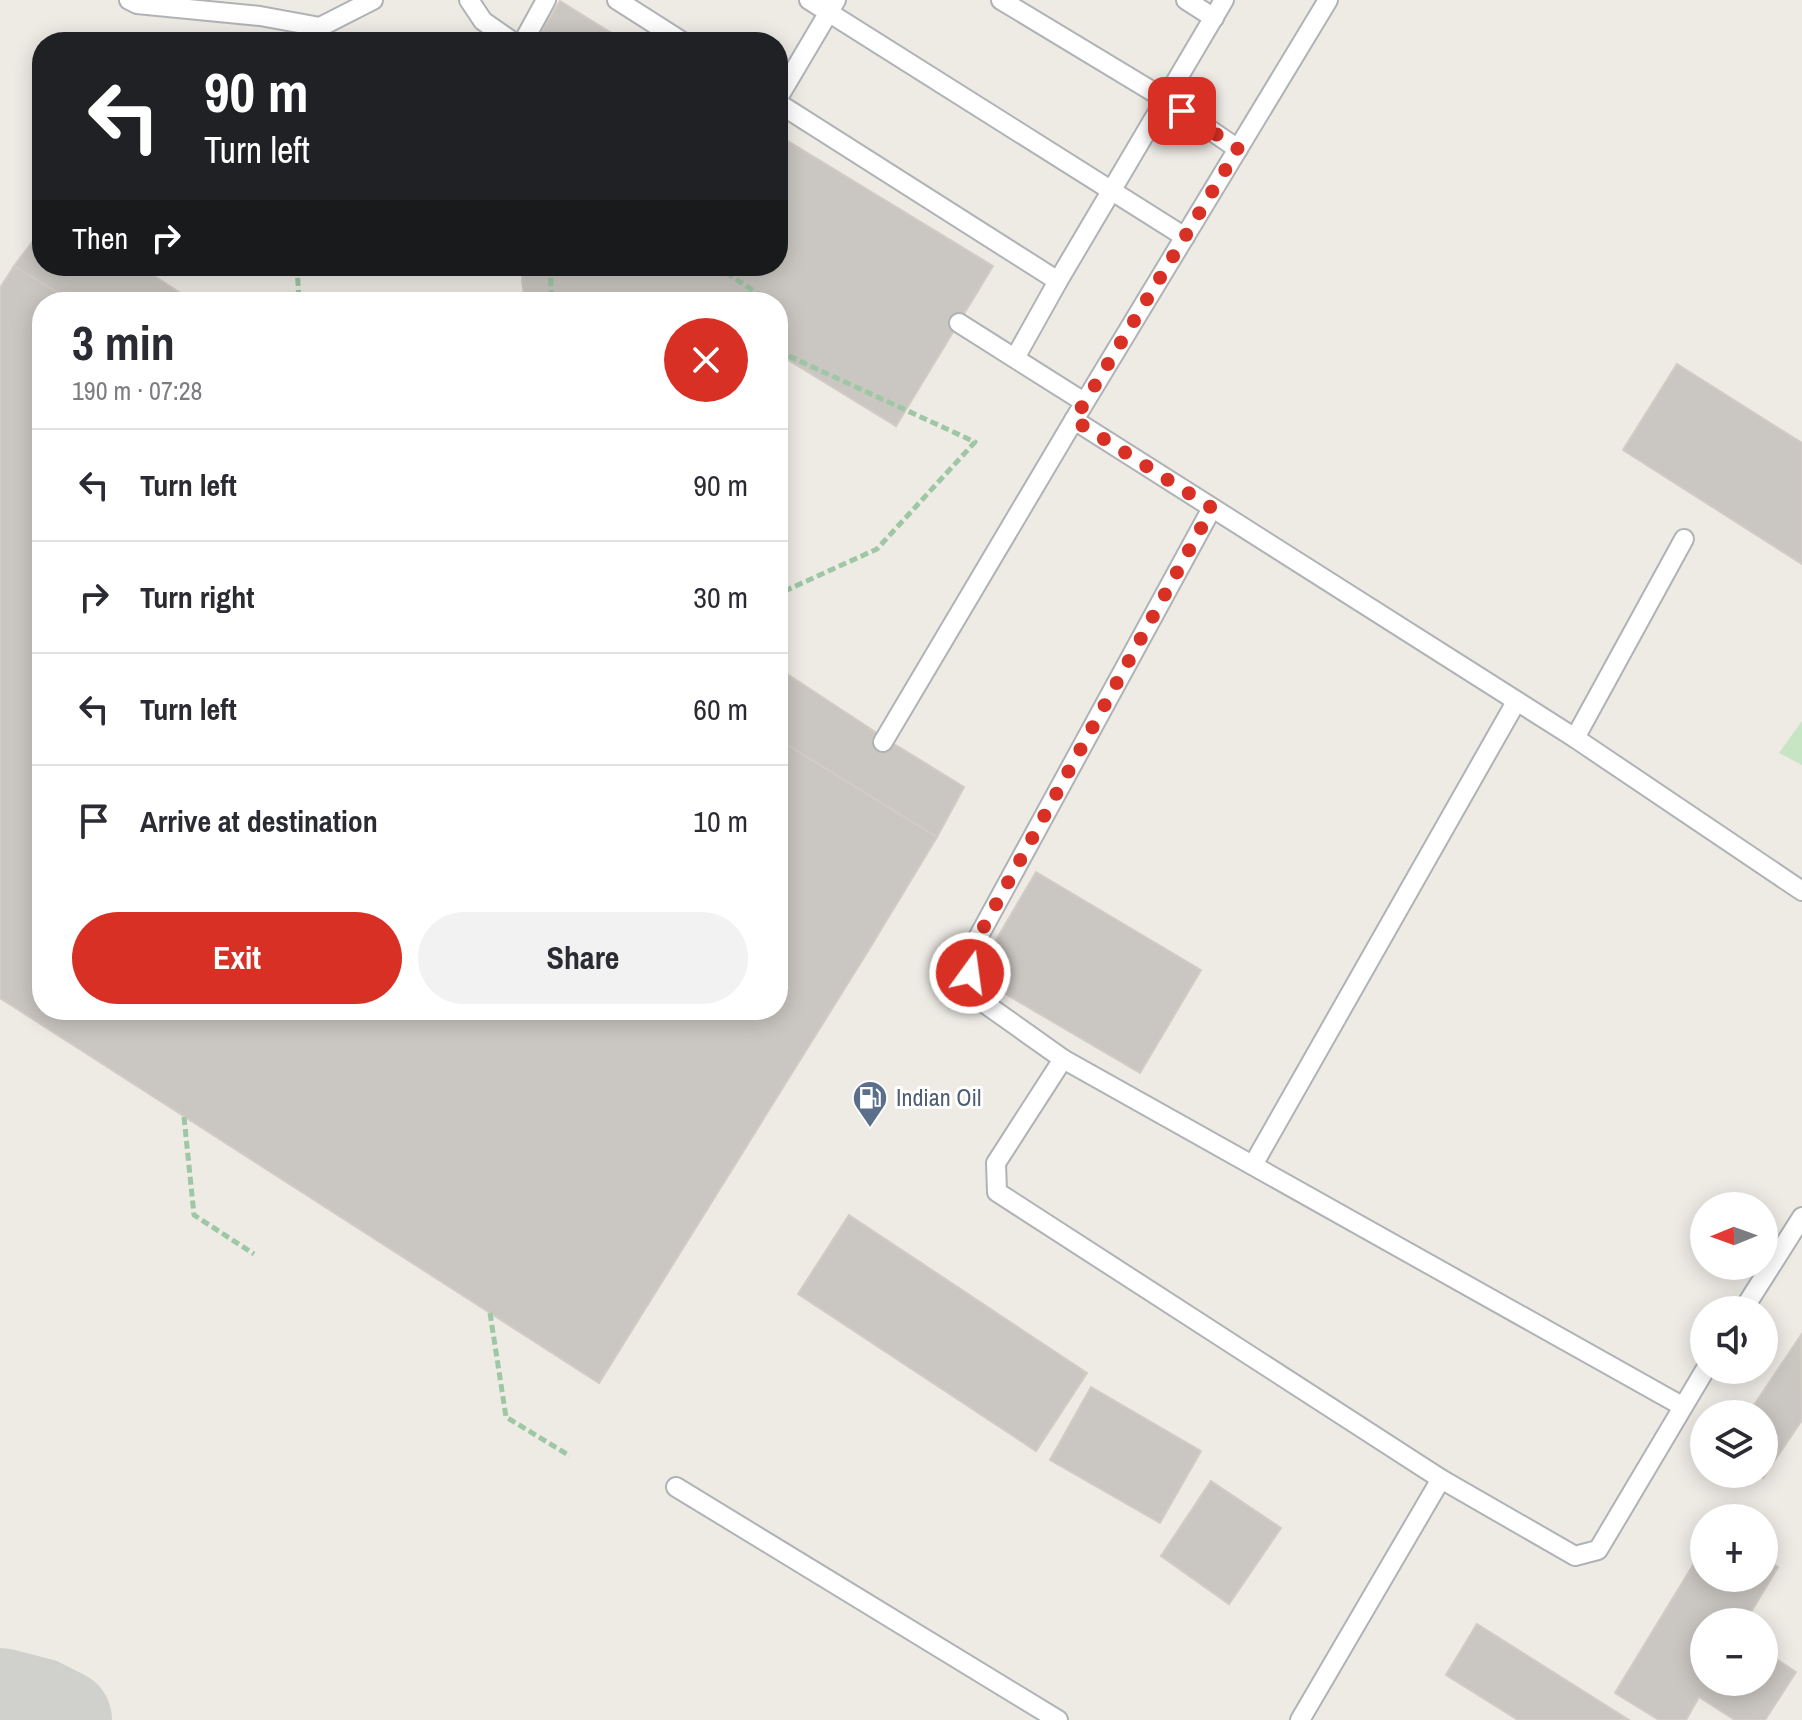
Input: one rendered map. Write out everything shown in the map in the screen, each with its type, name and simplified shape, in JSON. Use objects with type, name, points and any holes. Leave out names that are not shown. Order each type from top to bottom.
[{"type":"lane","points":[[129,0],[137,4],[260,16],[320,27]]},
{"type":"lane","points":[[316,32],[320,27],[373,0]]},
{"type":"lane","points":[[469,0],[483,21],[499,32]]},
{"type":"lane","points":[[528,32],[546,0]]},
{"type":"lane","points":[[617,0],[667,32]]},
{"type":"lane","points":[[809,0],[832,6],[1185,237]]},
{"type":"lane","points":[[1001,0],[1165,99],[1238,149]]},
{"type":"lane","points":[[1186,0],[1214,18]]},
{"type":"lane","points":[[1015,358],[1110,189],[1224,0]]},
{"type":"lane","points":[[883,742],[1084,402],[1328,0]]},
{"type":"lane","points":[[788,83],[832,6]]},
{"type":"lane","points":[[788,106],[1058,281]]},
{"type":"lane","points":[[959,323],[1084,402]]},
{"type":"lane","points":[[1074,420],[1575,738],[1802,891]]},
{"type":"lane","points":[[1212,508],[969,954],[970,993],[1063,1059],[1682,1406]]},
{"type":"lane","points":[[1575,738],[1684,539]]},
{"type":"lane","points":[[1253,1165],[1516,702]]},
{"type":"lane","points":[[1063,1059],[996,1163],[997,1192],[1441,1479],[1575,1556],[1598,1550],[1696,1384]]},
{"type":"lane","points":[[1752,1296],[1802,1217]]},
{"type":"lane","points":[[1300,1720],[1441,1479]]},
{"type":"lane","points":[[676,1487],[1058,1720]]},
{"type":"path","points":[[731,276],[755,292]]},
{"type":"path","points":[[788,356],[975,442],[877,549],[788,589]]},
{"type":"path","points":[[184,1117],[194,1215],[254,1254]]},
{"type":"path","points":[[490,1313],[506,1417],[570,1456]]},
{"type":"green space","points":[[1802,721],[1802,765],[1779,753]]},
{"type":"building","points":[[560,1],[610,32],[541,32]]},
{"type":"building","points":[[788,141],[993,266],[896,426],[788,360],[788,292],[524,292],[522,276],[788,276]]},
{"type":"building","points":[[32,242],[32,276],[154,276],[179,292],[57,292],[14,266]]},
{"type":"building","points":[[14,266],[57,292],[32,292],[32,1019],[0,998],[0,288]]},
{"type":"building","points":[[1677,364],[1802,443],[1802,564],[1623,450]]},
{"type":"building","points":[[788,675],[964,787],[937,837],[788,745]]},
{"type":"building","points":[[788,745],[937,837],[599,1383],[34,1020],[788,1020]]},
{"type":"building","points":[[1036,872],[1201,970],[1140,1073],[975,976]]},
{"type":"building","points":[[849,1215],[1087,1373],[1036,1451],[798,1294]]},
{"type":"building","points":[[1801,1335],[1802,1420],[1778,1456],[1778,1400],[1757,1400],[1768,1384],[1778,1384],[1778,1369]]},
{"type":"building","points":[[1091,1387],[1201,1451],[1160,1523],[1050,1460]]},
{"type":"building","points":[[1211,1481],[1281,1528],[1229,1604],[1161,1556]]},
{"type":"building","points":[[1690,1570],[1690,1592],[1763,1592],[1753,1608],[1690,1608],[1690,1696],[1778,1696],[1778,1660],[1796,1672],[1765,1720],[1735,1720],[1699,1697],[1686,1720],[1659,1720],[1615,1693]]},
{"type":"building","points":[[1477,1624],[1629,1720],[1518,1720],[1446,1675]]},
{"type":"taxiway","points":[[0,1699],[39,1709],[61,1720]]},
{"type":"place","name":"Indian Oil","points":[[870,1129]]},
{"type":"route","points":[[970,973],[969,954],[1212,508],[1074,420],[1238,149],[1182,111]]}]
